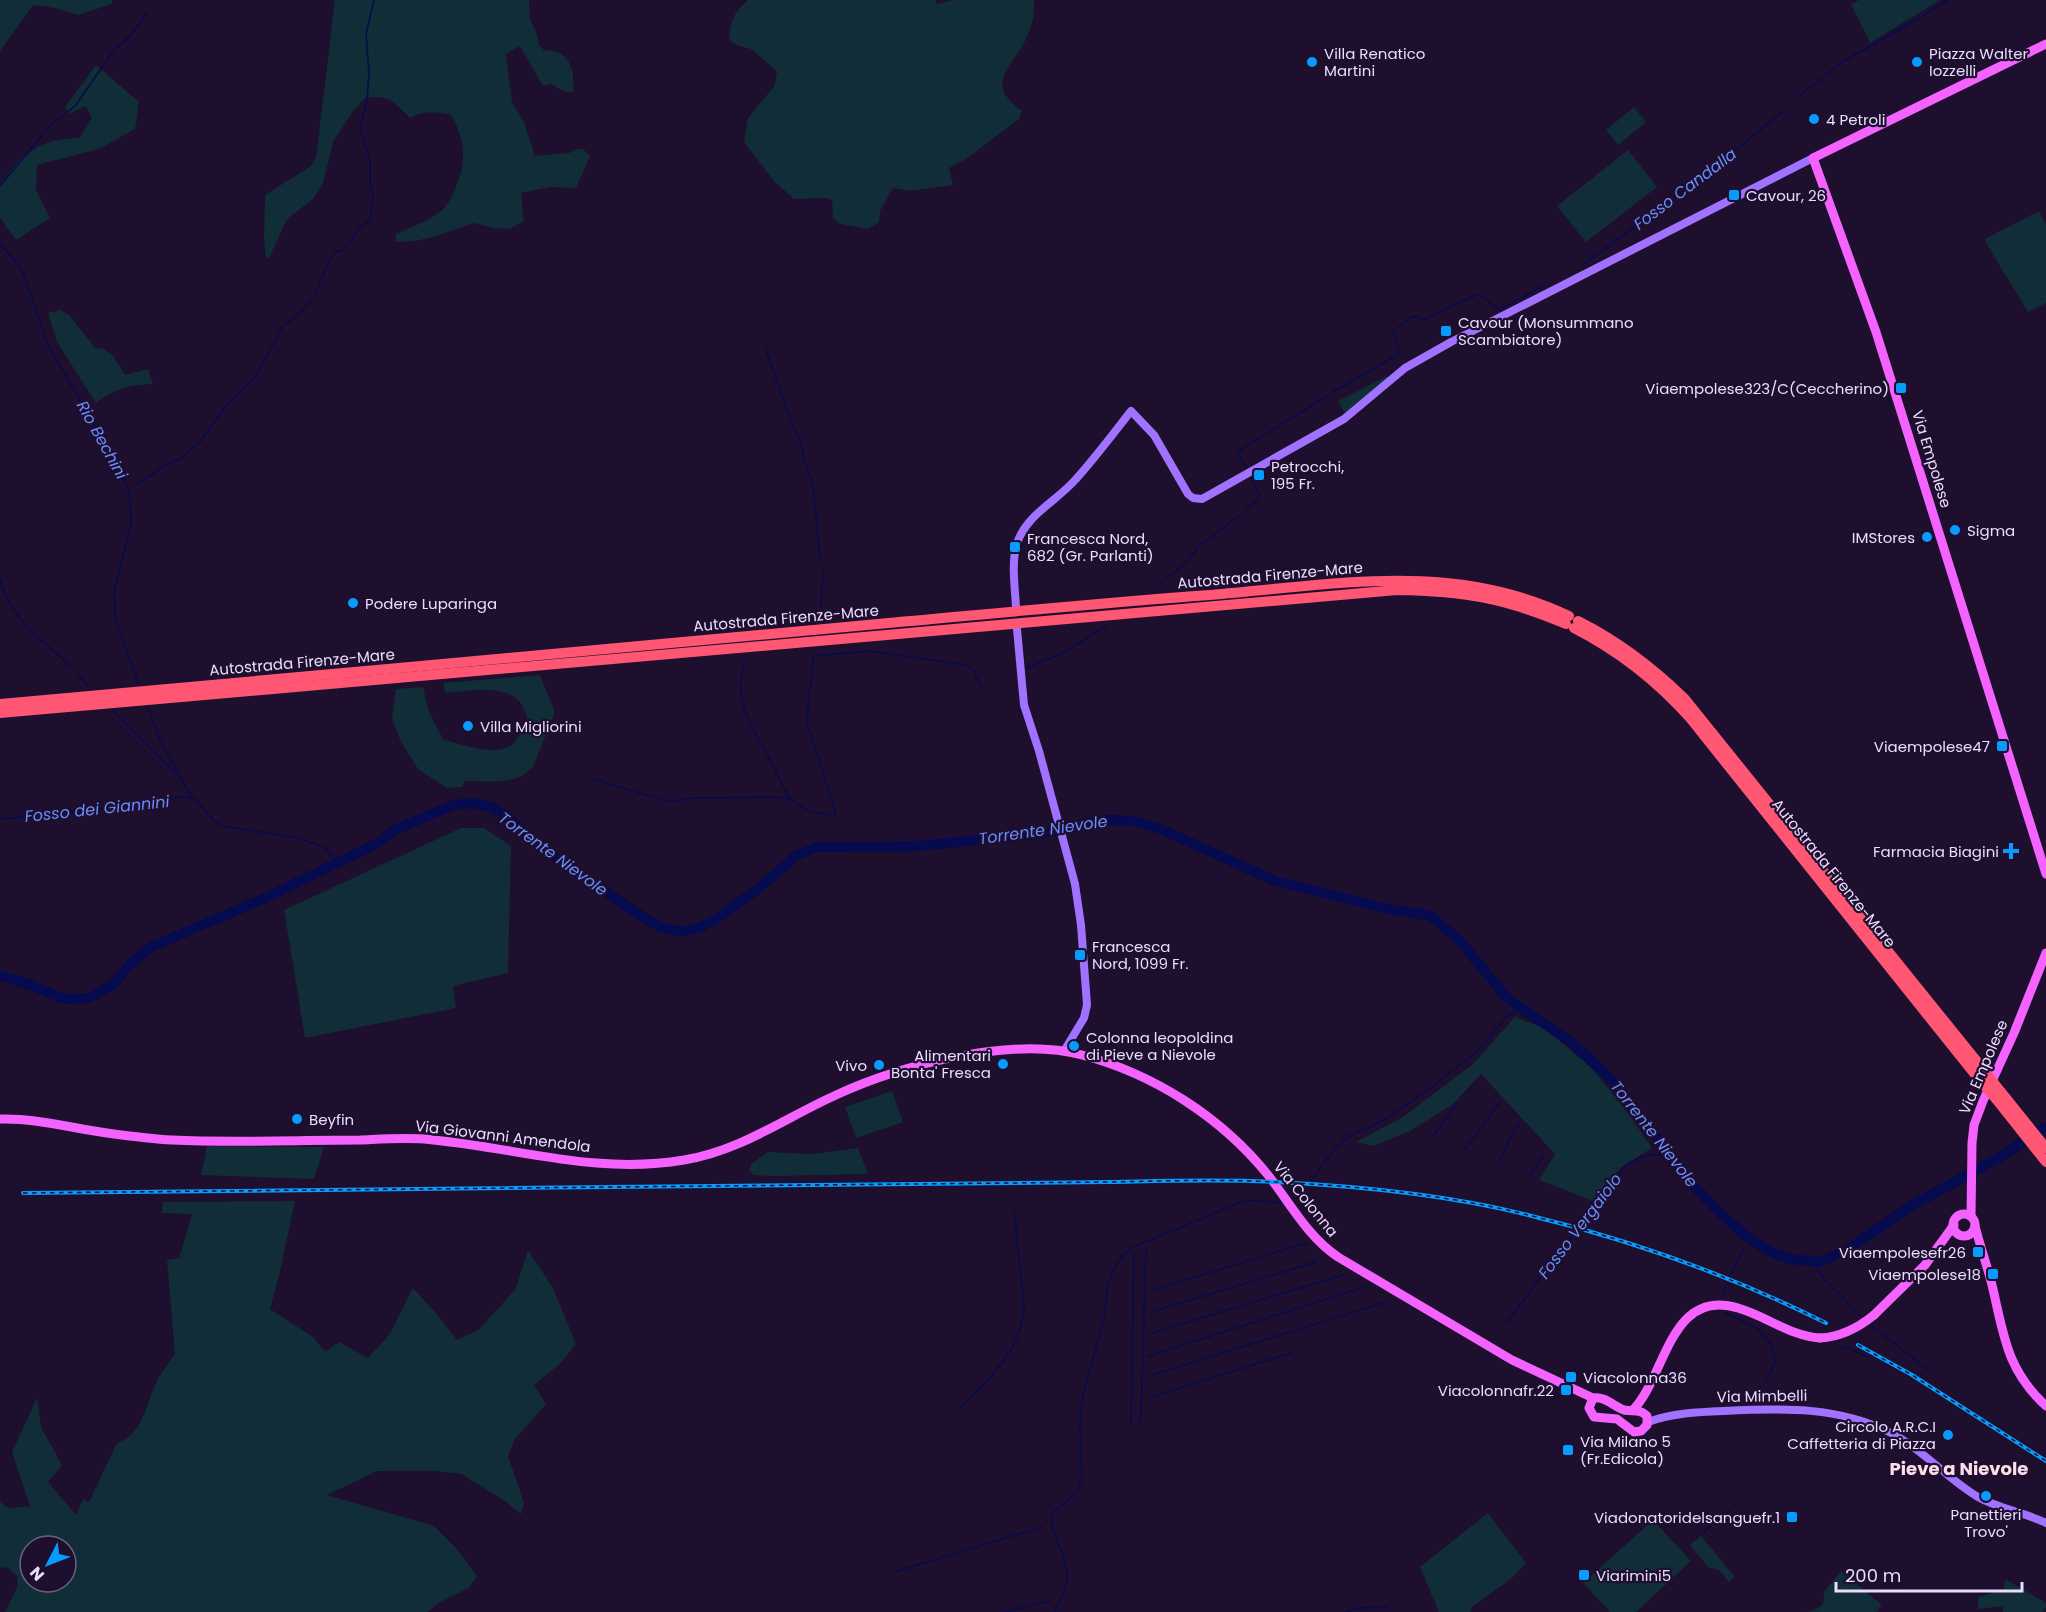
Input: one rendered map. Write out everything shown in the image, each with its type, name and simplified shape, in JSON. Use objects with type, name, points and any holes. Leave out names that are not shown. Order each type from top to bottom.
[{"type":"highway","name":"Autostrada Firenze-Mare","points":[[0,704],[1103,603],[1397,579],[1445,581],[1491,588],[1537,602],[1572,622],[1634,665],[1672,699],[1690,718],[1980,1073],[2021,1124],[2046,1162]]},
{"type":"highway","name":"Autostrada Firenze-Mare","points":[[0,713],[1397,590],[1443,591],[1489,597],[1572,622]]},
{"type":"highway","name":"Autostrada Firenze-Mare","points":[[2021,1124],[2046,1148]]},
{"type":"main road","points":[[1016,608],[1015,558],[1017,544],[1022,534],[1036,514],[1076,479],[1131,411],[1151,431],[1188,494],[1198,499],[1208,496],[1344,419],[1409,366],[1451,342],[2046,41]]},
{"type":"main road","name":"Via Empolese","points":[[1813,158],[1876,332],[2046,874]]},
{"type":"main road","points":[[1017,629],[1024,705],[1075,884],[1087,986],[1084,1018],[1064,1051]]},
{"type":"main road","name":"Via Empolese","points":[[1969,1232],[1972,1143],[1978,1113],[2014,1033],[2046,953]]},
{"type":"main road","name":"Via Giovanni Amendola","points":[[0,1119],[33,1120],[110,1134],[169,1140],[429,1139],[564,1161],[638,1165],[704,1156],[741,1144],[835,1095],[896,1073],[979,1054],[1012,1050],[1064,1051]]},
{"type":"main road","name":"Via Colonna","points":[[1064,1051],[1124,1069],[1153,1082],[1191,1105],[1242,1147],[1269,1176],[1309,1232],[1329,1251],[1512,1360],[1560,1382],[1591,1402]]},
{"type":"main road","name":"Via Empolese","points":[[1970,1197],[1961,1215],[1955,1219],[1956,1231],[1969,1232],[1979,1242],[1990,1276],[2006,1344],[2019,1376],[2046,1406]]},
{"type":"main road","points":[[1961,1215],[1971,1216]]},
{"type":"main road","points":[[1646,1417],[1633,1410],[1622,1409],[1602,1398],[1591,1402],[1594,1417],[1617,1419],[1634,1432],[1641,1431],[1646,1417],[1649,1391],[1670,1341],[1690,1315],[1706,1307],[1722,1305],[1735,1307],[1801,1335],[1820,1338],[1843,1334],[1859,1326],[1885,1305],[1925,1265],[1954,1225]]},
{"type":"main road","points":[[1942,1242],[1969,1232]]},
{"type":"main road","points":[[1633,1410],[1649,1391]]},
{"type":"main road","name":"Via Mimbelli","points":[[1646,1417],[1664,1412],[1682,1414],[1779,1408],[1845,1416],[1874,1425],[1895,1435],[1978,1497],[2046,1522]]},
{"type":"shaded area","points":[[0,0],[112,0],[112,4],[78,15],[55,8],[33,5],[0,51]]},
{"type":"shaded area","points":[[335,0],[529,0],[530,20],[536,31],[539,45],[544,50],[560,53],[566,58],[572,69],[573,93],[563,91],[551,84],[543,86],[520,46],[506,54],[512,102],[524,122],[535,156],[569,153],[576,149],[583,149],[590,156],[576,188],[550,187],[521,193],[524,221],[509,229],[474,223],[430,238],[396,242],[396,234],[420,224],[448,204],[461,171],[462,143],[451,115],[430,112],[410,118],[386,98],[365,98],[353,111],[333,142],[323,183],[313,199],[287,219],[270,256],[266,258],[265,195],[311,166],[316,158]]},
{"type":"shaded area","points":[[748,0],[935,0],[937,4],[954,0],[1034,0],[1033,17],[1028,34],[1006,71],[1002,86],[1011,102],[1022,111],[1019,119],[966,159],[949,168],[953,185],[910,191],[893,188],[880,211],[879,222],[867,229],[840,224],[833,218],[832,200],[826,198],[794,199],[774,181],[744,142],[748,118],[775,85],[777,71],[751,49],[729,40],[734,18]]},
{"type":"shaded area","points":[[1859,0],[1940,0],[1870,43],[1851,4]]},
{"type":"shaded area","points":[[96,65],[139,102],[135,129],[99,149],[37,165],[36,190],[50,218],[16,240],[0,218],[0,184],[20,159],[39,146],[53,141],[80,137],[92,118],[86,106],[69,114],[65,107]]},
{"type":"shaded area","points":[[1634,107],[1646,122],[1618,145],[1606,130]]},
{"type":"shaded area","points":[[1628,150],[1657,187],[1586,242],[1557,206]]},
{"type":"shaded area","points":[[2039,211],[2046,225],[2046,303],[2028,312],[1985,239]]},
{"type":"shaded area","points":[[60,310],[69,315],[96,349],[102,348],[113,356],[125,375],[148,369],[153,384],[123,389],[96,403],[57,342],[48,313]]},
{"type":"shaded area","points":[[1388,377],[1387,380],[1345,413],[1338,401]]},
{"type":"shaded area","points":[[540,675],[555,712],[533,767],[519,777],[510,780],[465,781],[462,787],[447,788],[418,769],[401,742],[392,719],[396,689],[423,687],[429,712],[443,739],[479,749],[507,748],[517,739],[528,720],[520,702],[513,696],[495,691],[474,690],[445,693],[443,683]]},
{"type":"shaded area","points":[[461,828],[484,828],[511,846],[508,973],[453,986],[456,1008],[305,1038],[284,910]]},
{"type":"shaded area","points":[[1515,1017],[1544,1028],[1591,1067],[1628,1113],[1652,1148],[1620,1168],[1594,1201],[1539,1180],[1555,1154],[1481,1074],[1453,1104],[1410,1131],[1374,1146],[1356,1142],[1403,1117],[1472,1065]]},
{"type":"shaded area","points":[[892,1091],[903,1122],[856,1138],[845,1107]]},
{"type":"shaded area","points":[[207,1146],[324,1147],[314,1179],[201,1175]]},
{"type":"shaded area","points":[[858,1148],[868,1174],[775,1176],[754,1175],[749,1170],[751,1164],[768,1152],[814,1154]]},
{"type":"shaded area","points":[[295,1201],[270,1309],[313,1337],[325,1352],[339,1342],[368,1358],[389,1335],[413,1288],[457,1340],[478,1330],[515,1290],[528,1250],[553,1288],[576,1344],[562,1362],[534,1385],[546,1404],[515,1439],[508,1456],[524,1502],[521,1514],[505,1501],[461,1474],[437,1471],[377,1471],[327,1495],[434,1526],[457,1549],[477,1576],[469,1588],[440,1602],[427,1612],[5,1612],[17,1588],[18,1577],[8,1568],[0,1567],[0,1502],[9,1508],[30,1506],[12,1452],[37,1398],[41,1427],[62,1465],[48,1482],[76,1515],[83,1499],[89,1502],[117,1443],[126,1439],[139,1424],[159,1377],[175,1354],[167,1260],[179,1258],[192,1214],[162,1213],[163,1202]]},
{"type":"shaded area","points":[[1488,1513],[1526,1563],[1512,1578],[1472,1607],[1470,1612],[1439,1612],[1420,1567]]},
{"type":"shaded area","points":[[1653,1520],[1691,1561],[1636,1612],[1610,1612],[1583,1583]]},
{"type":"shaded area","points":[[1701,1536],[1735,1577],[1729,1582],[1719,1570],[1708,1567],[1690,1545]]},
{"type":"shaded area","points":[[1841,1571],[1882,1605],[1876,1612],[1807,1612],[1823,1604],[1824,1592]]},
{"type":"shaded area","points":[[2005,1579],[2046,1603],[2046,1607],[2042,1612],[2003,1612],[2003,1606],[1978,1609],[1978,1597],[2004,1590]]},
{"type":"waterway","points":[[315,295],[329,260],[351,242],[356,231],[369,220],[371,214],[373,195],[370,184],[370,161],[360,128],[367,100],[369,73],[366,34],[374,0]]},
{"type":"waterway","name":"Fosso Candalla","points":[[1798,97],[1842,62],[1947,0]]},
{"type":"waterway","points":[[0,186],[49,127],[75,106],[114,50],[130,36],[147,13]]},
{"type":"waterway","name":"Fosso Candalla","points":[[1585,263],[1714,169],[1783,111]]},
{"type":"waterway","name":"Rio Bechini","points":[[0,244],[14,259],[24,275],[47,343],[129,489],[131,526],[114,591],[115,618],[139,685]]},
{"type":"waterway","name":"Fosso Candalla","points":[[1333,392],[1397,355],[1399,346],[1393,332],[1412,316],[1424,319],[1479,294],[1499,310],[1541,287]]},
{"type":"waterway","points":[[137,484],[166,465],[182,458],[200,442],[226,406],[255,378],[283,326],[301,312],[311,300]]},
{"type":"waterway","points":[[765,347],[801,444],[813,485],[820,559]]},
{"type":"waterway","name":"Fosso Candalla","points":[[1246,468],[1237,452],[1327,396]]},
{"type":"waterway","name":"Fosso Candalla","points":[[1246,510],[1260,497],[1251,478]]},
{"type":"waterway","name":"Fosso Candalla","points":[[1161,583],[1186,563],[1198,547],[1239,516]]},
{"type":"waterway","points":[[821,607],[823,572]]},
{"type":"waterway","points":[[0,579],[4,593],[19,617],[70,666]]},
{"type":"waterway","name":"Fosso Candalla","points":[[1026,668],[1063,653],[1106,626]]},
{"type":"waterway","points":[[745,663],[741,677],[741,691],[743,704],[753,730],[789,796],[806,809],[824,814],[835,814],[835,810],[807,723],[814,656],[869,651],[967,665],[973,670],[981,688]]},
{"type":"waterway","points":[[78,675],[89,687]]},
{"type":"waterway","points":[[148,708],[160,740],[188,791],[215,822],[228,827],[299,838],[325,848],[338,863]]},
{"type":"waterway","points":[[111,709],[181,779]]},
{"type":"waterway","points":[[596,780],[671,802],[692,798],[775,797],[790,799]]},
{"type":"waterway","name":"Fosso dei Giannini","points":[[0,819],[112,808],[181,797],[192,798]]},
{"type":"waterway","name":"Torrente Nievole","points":[[0,975],[64,999],[89,998],[114,984],[130,964],[151,947],[265,898],[378,843],[395,830],[453,805],[473,803],[491,807],[505,814],[531,840],[629,908],[660,927],[679,931],[700,927],[715,920],[764,884],[796,856],[817,847],[918,846],[1047,833],[1085,823],[1110,820],[1132,821],[1161,829],[1275,881],[1384,908],[1431,916],[1460,941],[1507,998],[1571,1042],[1616,1084],[1689,1181],[1723,1216],[1751,1240],[1775,1254],[1790,1259],[1820,1262],[1847,1250],[1913,1205],[2000,1157],[2046,1127]]},
{"type":"waterway","points":[[1311,1181],[1328,1157],[1349,1136],[1384,1120],[1428,1090],[1477,1052],[1506,1017],[1523,1009]]},
{"type":"waterway","points":[[1465,1149],[1500,1102]]},
{"type":"waterway","points":[[1432,1137],[1457,1104]]},
{"type":"waterway","points":[[1499,1161],[1519,1123]]},
{"type":"waterway","points":[[1530,1175],[1543,1156]]},
{"type":"waterway","name":"Fosso Vergaiolo","points":[[1506,1323],[1626,1165],[1647,1156],[1669,1156]]},
{"type":"waterway","points":[[1292,1199],[1301,1193]]},
{"type":"waterway","points":[[1055,1612],[1065,1588],[1067,1571],[1051,1515],[1076,1492],[1082,1478],[1080,1427],[1082,1398],[1104,1319],[1108,1284],[1115,1267],[1131,1248],[1241,1202],[1254,1200],[1283,1203]]},
{"type":"waterway","points":[[961,1407],[1003,1362],[1011,1350],[1022,1322],[1024,1306],[1014,1212]]},
{"type":"waterway","name":"Torrente Nievole","points":[[1747,1245],[1751,1240]]},
{"type":"waterway","points":[[1150,1291],[1306,1243]]},
{"type":"waterway","points":[[1141,1419],[1146,1248]]},
{"type":"waterway","points":[[1730,1275],[1743,1249]]},
{"type":"waterway","points":[[1131,1425],[1134,1254]]},
{"type":"waterway","points":[[1151,1312],[1316,1262]]},
{"type":"waterway","points":[[1813,1262],[1819,1273],[1862,1317]]},
{"type":"waterway","points":[[1149,1334],[1346,1274]]},
{"type":"waterway","points":[[1149,1356],[1367,1286]]},
{"type":"waterway","points":[[1724,1297],[1725,1287]]},
{"type":"waterway","points":[[1152,1375],[1386,1302]]},
{"type":"waterway","points":[[1725,1313],[1756,1327],[1770,1343],[1776,1360],[1766,1382]]},
{"type":"waterway","points":[[1870,1324],[1929,1371]]},
{"type":"waterway","points":[[1841,1350],[1847,1347],[1867,1357]]},
{"type":"waterway","points":[[1151,1397],[1291,1353]]},
{"type":"waterway","points":[[1716,1522],[1731,1510]]},
{"type":"waterway","points":[[1703,1534],[1710,1526]]},
{"type":"waterway","points":[[897,1571],[1043,1527]]},
{"type":"waterway","points":[[1004,1612],[1050,1601]]},
{"type":"waterway","points":[[1345,1612],[1360,1608],[1387,1607]]},
{"type":"railway","points":[[23,1193],[1192,1180],[1339,1186],[1403,1192],[1467,1202],[1567,1225],[1643,1248],[1718,1275],[1826,1323]]},
{"type":"railway","points":[[1858,1345],[1912,1375],[2046,1461]]},
{"type":"place","name":"Villa Renatico Martini","points":[[1312,62]]},
{"type":"place","name":"Piazza Walter Iozzelli","points":[[1917,62]]},
{"type":"place","name":"4 Petroli","points":[[1814,119]]},
{"type":"place","name":"Cavour, 26","points":[[1734,195]]},
{"type":"place","name":"Cavour (Monsummano Scambiatore)","points":[[1446,331]]},
{"type":"place","name":"Viaempolese323/C(Ceccherino)","points":[[1901,388]]},
{"type":"place","name":"Petrocchi, 195 Fr.","points":[[1259,475]]},
{"type":"place","name":"Sigma","points":[[1955,530]]},
{"type":"place","name":"IMStores","points":[[1927,537]]},
{"type":"place","name":"Francesca Nord, 682 (Gr. Parlanti)","points":[[1015,547]]},
{"type":"place","name":"Podere Luparinga","points":[[353,603]]},
{"type":"place","name":"Villa Migliorini","points":[[468,726]]},
{"type":"place","name":"Viaempolese47","points":[[2002,746]]},
{"type":"place","name":"Farmacia Biagini","points":[[2011,851]]},
{"type":"place","name":"Francesca Nord, 1099 Fr.","points":[[1080,955]]},
{"type":"place","name":"Colonna leopoldina di Pieve a Nievole","points":[[1074,1046]]},
{"type":"place","name":"Alimentari Bonta' Fresca","points":[[1003,1064]]},
{"type":"place","name":"Vivo","points":[[879,1065]]},
{"type":"place","name":"Beyfin","points":[[297,1119]]},
{"type":"place","name":"Viaempolesefr26","points":[[1978,1252]]},
{"type":"place","name":"Viaempolese18","points":[[1993,1274]]},
{"type":"place","name":"Viacolonna36","points":[[1571,1377]]},
{"type":"place","name":"Viacolonnafr.22","points":[[1566,1390]]},
{"type":"place","name":"Circolo A.R.C.I Caffetteria di Piazza","points":[[1948,1435]]},
{"type":"place","name":"Via Milano 5 (Fr.Edicola)","points":[[1568,1450]]},
{"type":"place","name":"Panettieri Trovo'","points":[[1986,1496]]},
{"type":"place","name":"Viadonatoridelsanguefr.1","points":[[1792,1517]]},
{"type":"place","name":"Viarimini5","points":[[1584,1575]]},
{"type":"district","name":"Pieve a Nievole","points":[[1959,1468]]}]
